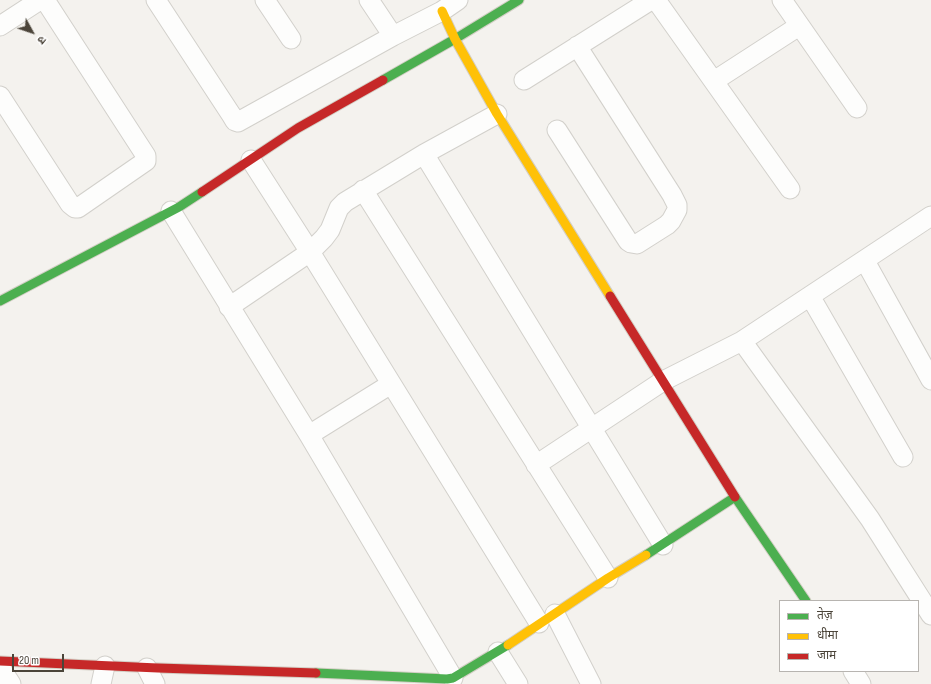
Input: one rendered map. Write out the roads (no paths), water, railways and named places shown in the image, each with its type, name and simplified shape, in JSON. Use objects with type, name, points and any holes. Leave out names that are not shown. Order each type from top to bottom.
[{"type":"street","points":[[0,26],[40,0]]},
{"type":"street","points":[[0,96],[70,204],[75,208],[78,208],[146,161],[146,156],[45,0]]},
{"type":"street","points":[[156,0],[235,121],[238,122],[393,36],[442,11],[458,0]]},
{"type":"street","points":[[265,0],[291,39]]},
{"type":"street","points":[[369,0],[393,36]]},
{"type":"street","points":[[0,301],[171,211],[298,128],[455,39],[519,0]]},
{"type":"street","points":[[524,80],[651,0]]},
{"type":"street","points":[[656,0],[790,189]]},
{"type":"street","points":[[782,0],[857,108]]},
{"type":"street","points":[[442,11],[455,39],[497,114],[735,497],[805,600]]},
{"type":"street","points":[[714,81],[799,26]]},
{"type":"street","points":[[557,130],[631,244],[637,244],[671,221],[677,205],[672,195],[577,46]]},
{"type":"street","points":[[229,307],[310,252],[330,230],[341,204],[424,154],[497,114]]},
{"type":"street","points":[[424,154],[663,545]]},
{"type":"street","points":[[251,160],[310,252],[539,623]]},
{"type":"street","points":[[363,190],[608,578]]},
{"type":"street","points":[[171,211],[309,435],[453,678]]},
{"type":"street","points":[[536,465],[591,427],[663,381],[742,341],[931,216]]},
{"type":"street","points":[[865,261],[931,380]]},
{"type":"street","points":[[810,296],[903,457]]},
{"type":"street","points":[[742,341],[870,519],[926,609]]},
{"type":"street","points":[[309,435],[391,384]]},
{"type":"street","points":[[0,661],[103,675],[281,678],[453,678],[498,652],[539,623],[555,614],[608,578],[663,545],[735,497]]},
{"type":"street","points":[[555,614],[591,684]]},
{"type":"street","points":[[498,652],[518,684]]},
{"type":"street","points":[[0,667],[11,684]]},
{"type":"street","points":[[854,672],[861,684]]}]
